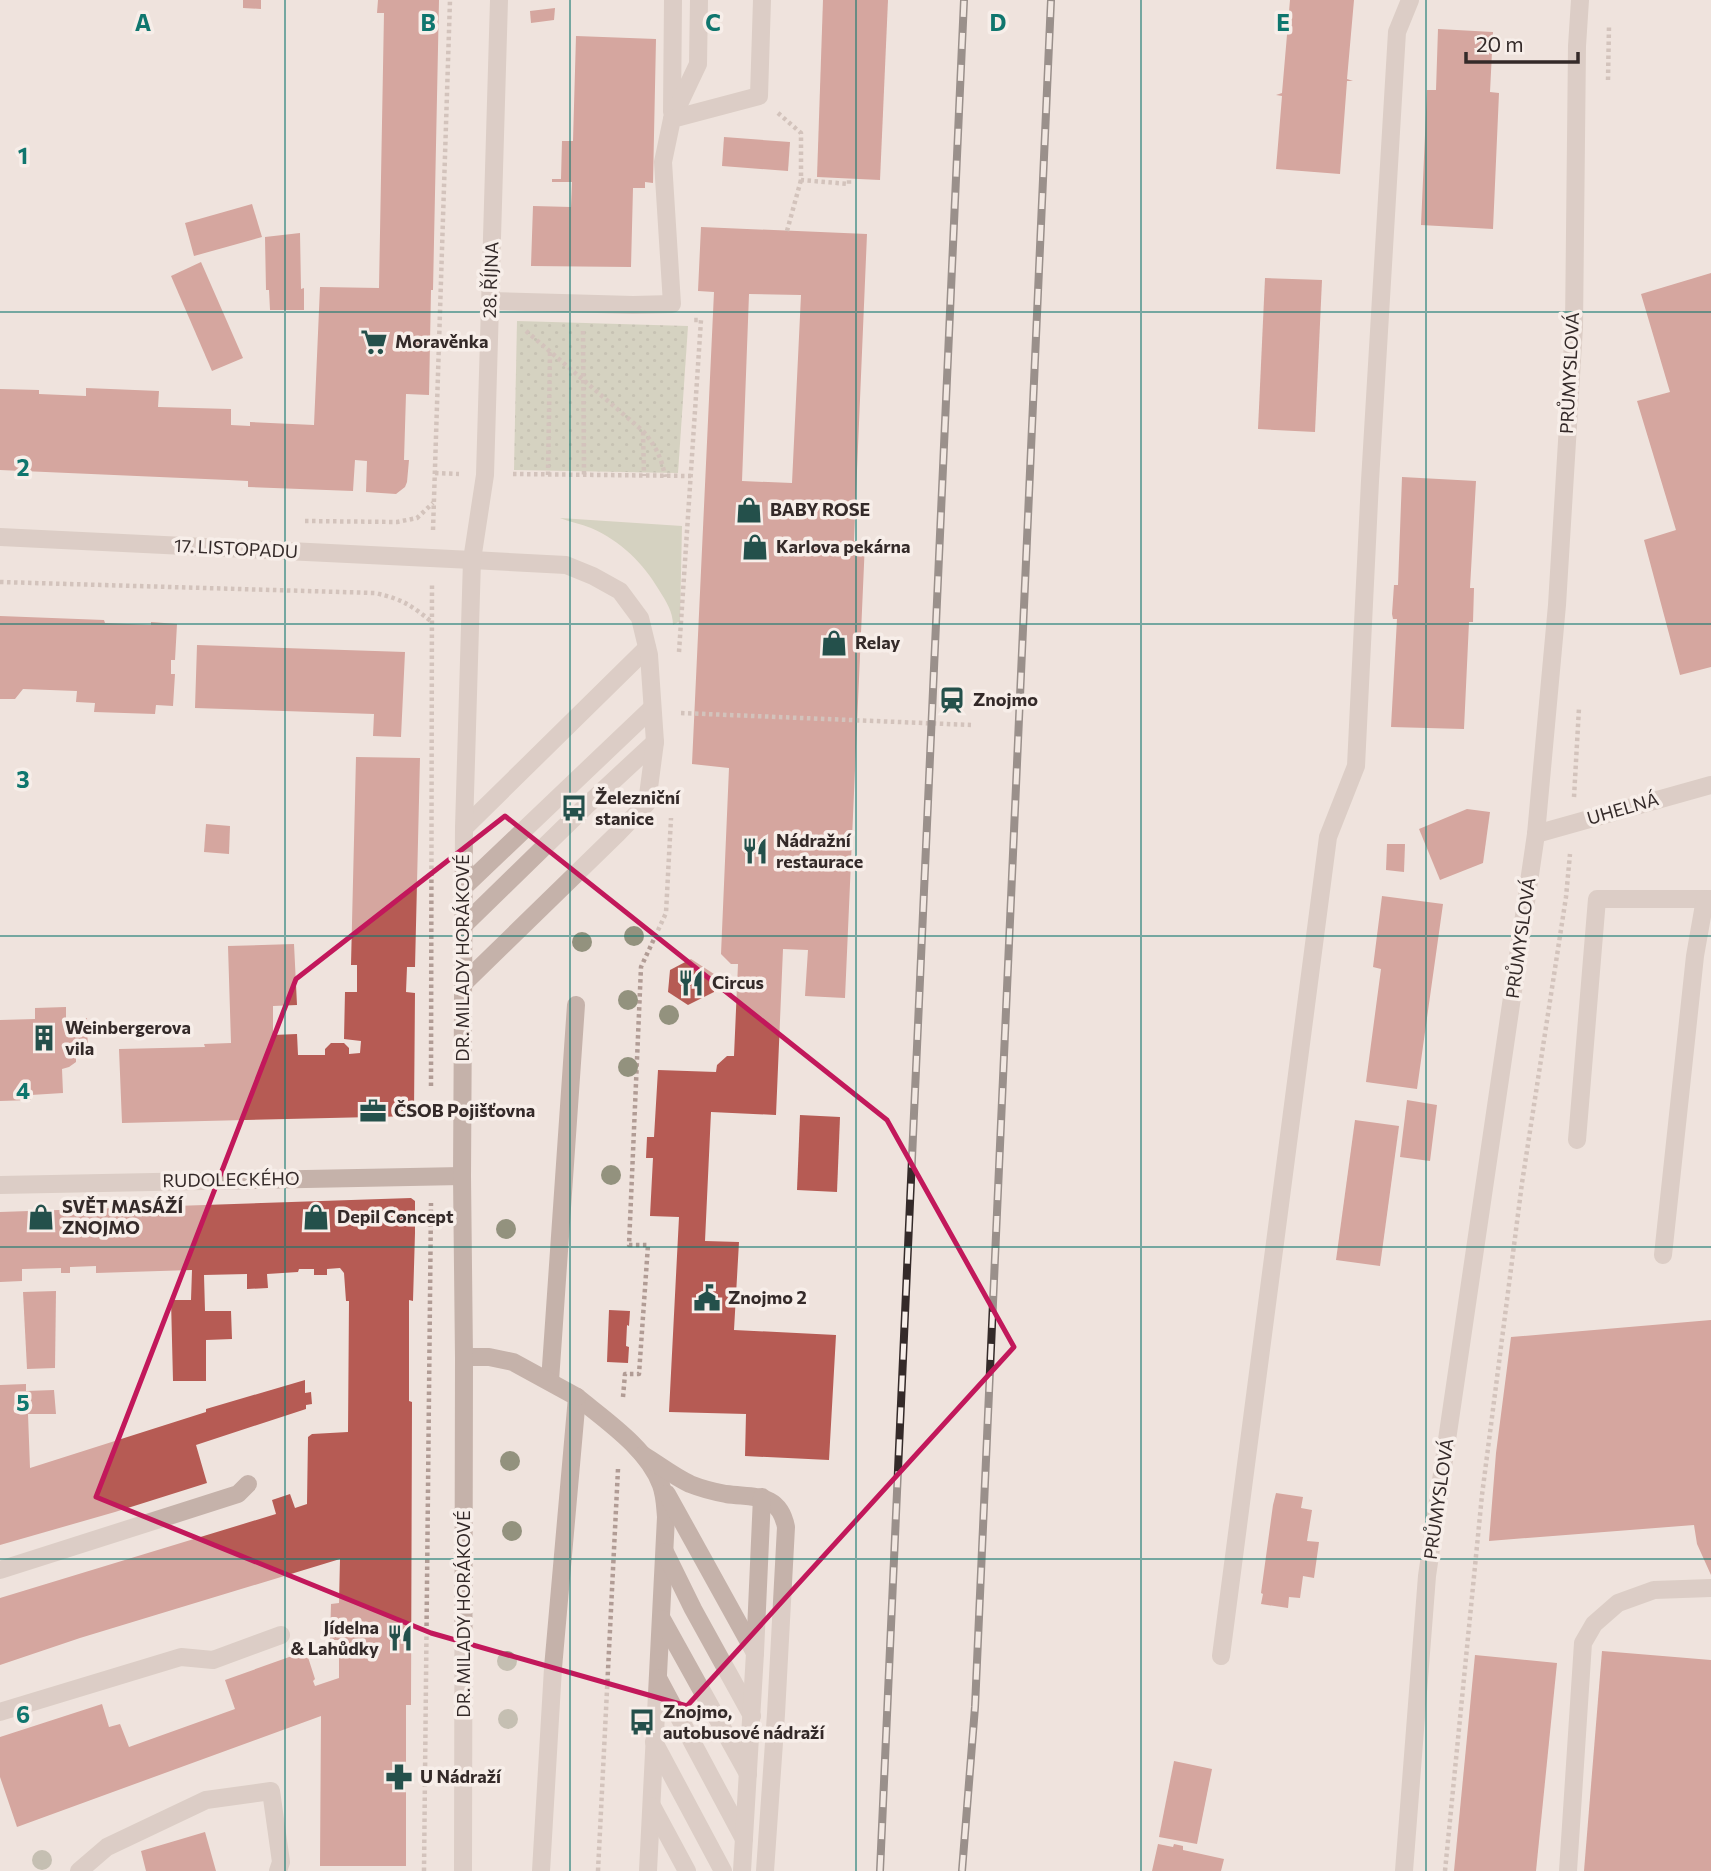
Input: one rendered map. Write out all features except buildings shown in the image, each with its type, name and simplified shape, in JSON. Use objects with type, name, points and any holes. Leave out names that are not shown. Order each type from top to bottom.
[{"type":"street","name":"28. ŘÍJNA","points":[[472,560],[485,475],[499,0]]},
{"type":"street","points":[[490,300],[672,304],[663,162],[672,119],[673,0]]},
{"type":"street","points":[[672,119],[698,64],[699,0]]},
{"type":"street","points":[[672,119],[759,96],[762,0]]},
{"type":"street","points":[[1221,1657],[1328,837],[1356,766],[1397,32],[1410,0]]},
{"type":"street","name":"PRŮMYSLOVÁ","points":[[1404,1871],[1427,1576],[1536,834],[1557,605],[1573,341],[1580,0]]},
{"type":"street","name":"17. LISTOPADU","points":[[0,537],[565,565],[620,591],[640,618],[647,648],[654,743],[646,803],[463,984]]},
{"type":"street","name":"DR. MILADY HORÁKOVÉ","points":[[463,1871],[464,828],[472,560]]},
{"type":"street","points":[[464,828],[647,648]]},
{"type":"street","points":[[465,886],[652,708]]},
{"type":"street","points":[[465,924],[654,743]]},
{"type":"street","name":"UHELNÁ","points":[[1536,834],[1711,785]]},
{"type":"street","points":[[1577,1140],[1597,899],[1708,899],[1695,956],[1663,1255]]},
{"type":"street","points":[[550,1381],[576,1005]]},
{"type":"street","name":"RUDOLECKÉHO","points":[[0,1185],[462,1176]]},
{"type":"street","points":[[464,1357],[489,1357],[513,1362],[550,1381],[577,1397],[643,1455],[755,1653]]},
{"type":"street","points":[[541,1871],[553,1668],[577,1397]]},
{"type":"street","points":[[643,1455],[690,1484],[725,1493],[762,1497],[779,1509],[784,1517],[786,1527],[776,1714],[765,1871]]},
{"type":"street","points":[[649,1869],[666,1517],[665,1497],[660,1481]]},
{"type":"street","points":[[0,1570],[238,1494],[248,1484]]},
{"type":"street","points":[[742,1871],[762,1497]]},
{"type":"street","points":[[664,1550],[752,1716]]},
{"type":"street","points":[[1568,1871],[1583,1643],[1594,1624],[1618,1604],[1654,1590],[1711,1588]]},
{"type":"street","points":[[662,1619],[748,1774]]},
{"type":"street","points":[[0,1712],[181,1657],[213,1660],[281,1635]]},
{"type":"street","points":[[658,1678],[744,1839]]},
{"type":"street","points":[[654,1742],[723,1871]]},
{"type":"street","points":[[79,1871],[107,1847],[206,1800],[271,1791],[281,1862],[278,1871]]},
{"type":"street","points":[[651,1805],[687,1871]]},
{"type":"path","points":[[759,96],[801,133],[801,180],[788,231]]},
{"type":"path","points":[[801,180],[849,184],[849,178]]},
{"type":"path","points":[[679,660],[701,320]]},
{"type":"path","points":[[523,328],[642,431],[653,443],[663,461],[665,477]]},
{"type":"path","points":[[583,329],[584,476]]},
{"type":"path","points":[[548,475],[550,351]]},
{"type":"path","points":[[642,431],[643,476]]},
{"type":"path","points":[[510,474],[691,476]]},
{"type":"path","points":[[0,582],[376,593],[407,603],[432,622]]},
{"type":"path","points":[[677,712],[971,725]]},
{"type":"path","points":[[598,1871],[620,1432],[625,1374],[639,1374],[648,1245],[629,1245],[641,967],[666,913],[672,806]]},
{"type":"highlighted area","points":[[505,816],[887,1120],[1014,1347],[687,1706],[431,1633],[96,1497],[296,979]]},
{"type":"green space","points":[[517,321],[688,326],[678,473],[514,470]]},
{"type":"green space","points":[[560,518],[682,526],[680,621],[673,625],[669,607],[653,580],[621,546],[602,533]]},
{"type":"railway","points":[[880,1871],[964,0]]},
{"type":"railway","points":[[962,1871],[975,1707],[1051,0]]},
{"type":"place","name":"Moravěnka","points":[[374,342]]},
{"type":"place","name":"BABY ROSE","points":[[749,510]]},
{"type":"place","name":"Karlova pekárna","points":[[755,547]]},
{"type":"place","name":"Relay","points":[[834,643]]},
{"type":"place","name":"Znojmo","points":[[952,700]]},
{"type":"place","name":"Železniční stanice","points":[[574,808]]},
{"type":"place","name":"Nádražní restaurace","points":[[755,851]]},
{"type":"place","name":"Circus","points":[[691,983]]},
{"type":"place","name":"Weinbergerova vila","points":[[44,1038]]},
{"type":"place","name":"ČSOB Pojišťovna","points":[[373,1111]]},
{"type":"place","name":"SVĚT MASÁŽÍ ZNOJMO","points":[[41,1217]]},
{"type":"place","name":"Depil Concept","points":[[316,1217]]},
{"type":"place","name":"Znojmo 2","points":[[707,1298]]},
{"type":"place","name":"Jídelna & Lahůdky","points":[[400,1638]]},
{"type":"place","name":"Znojmo, autobusové nádraží","points":[[642,1722]]},
{"type":"place","name":"U Nádraží","points":[[399,1777]]}]
